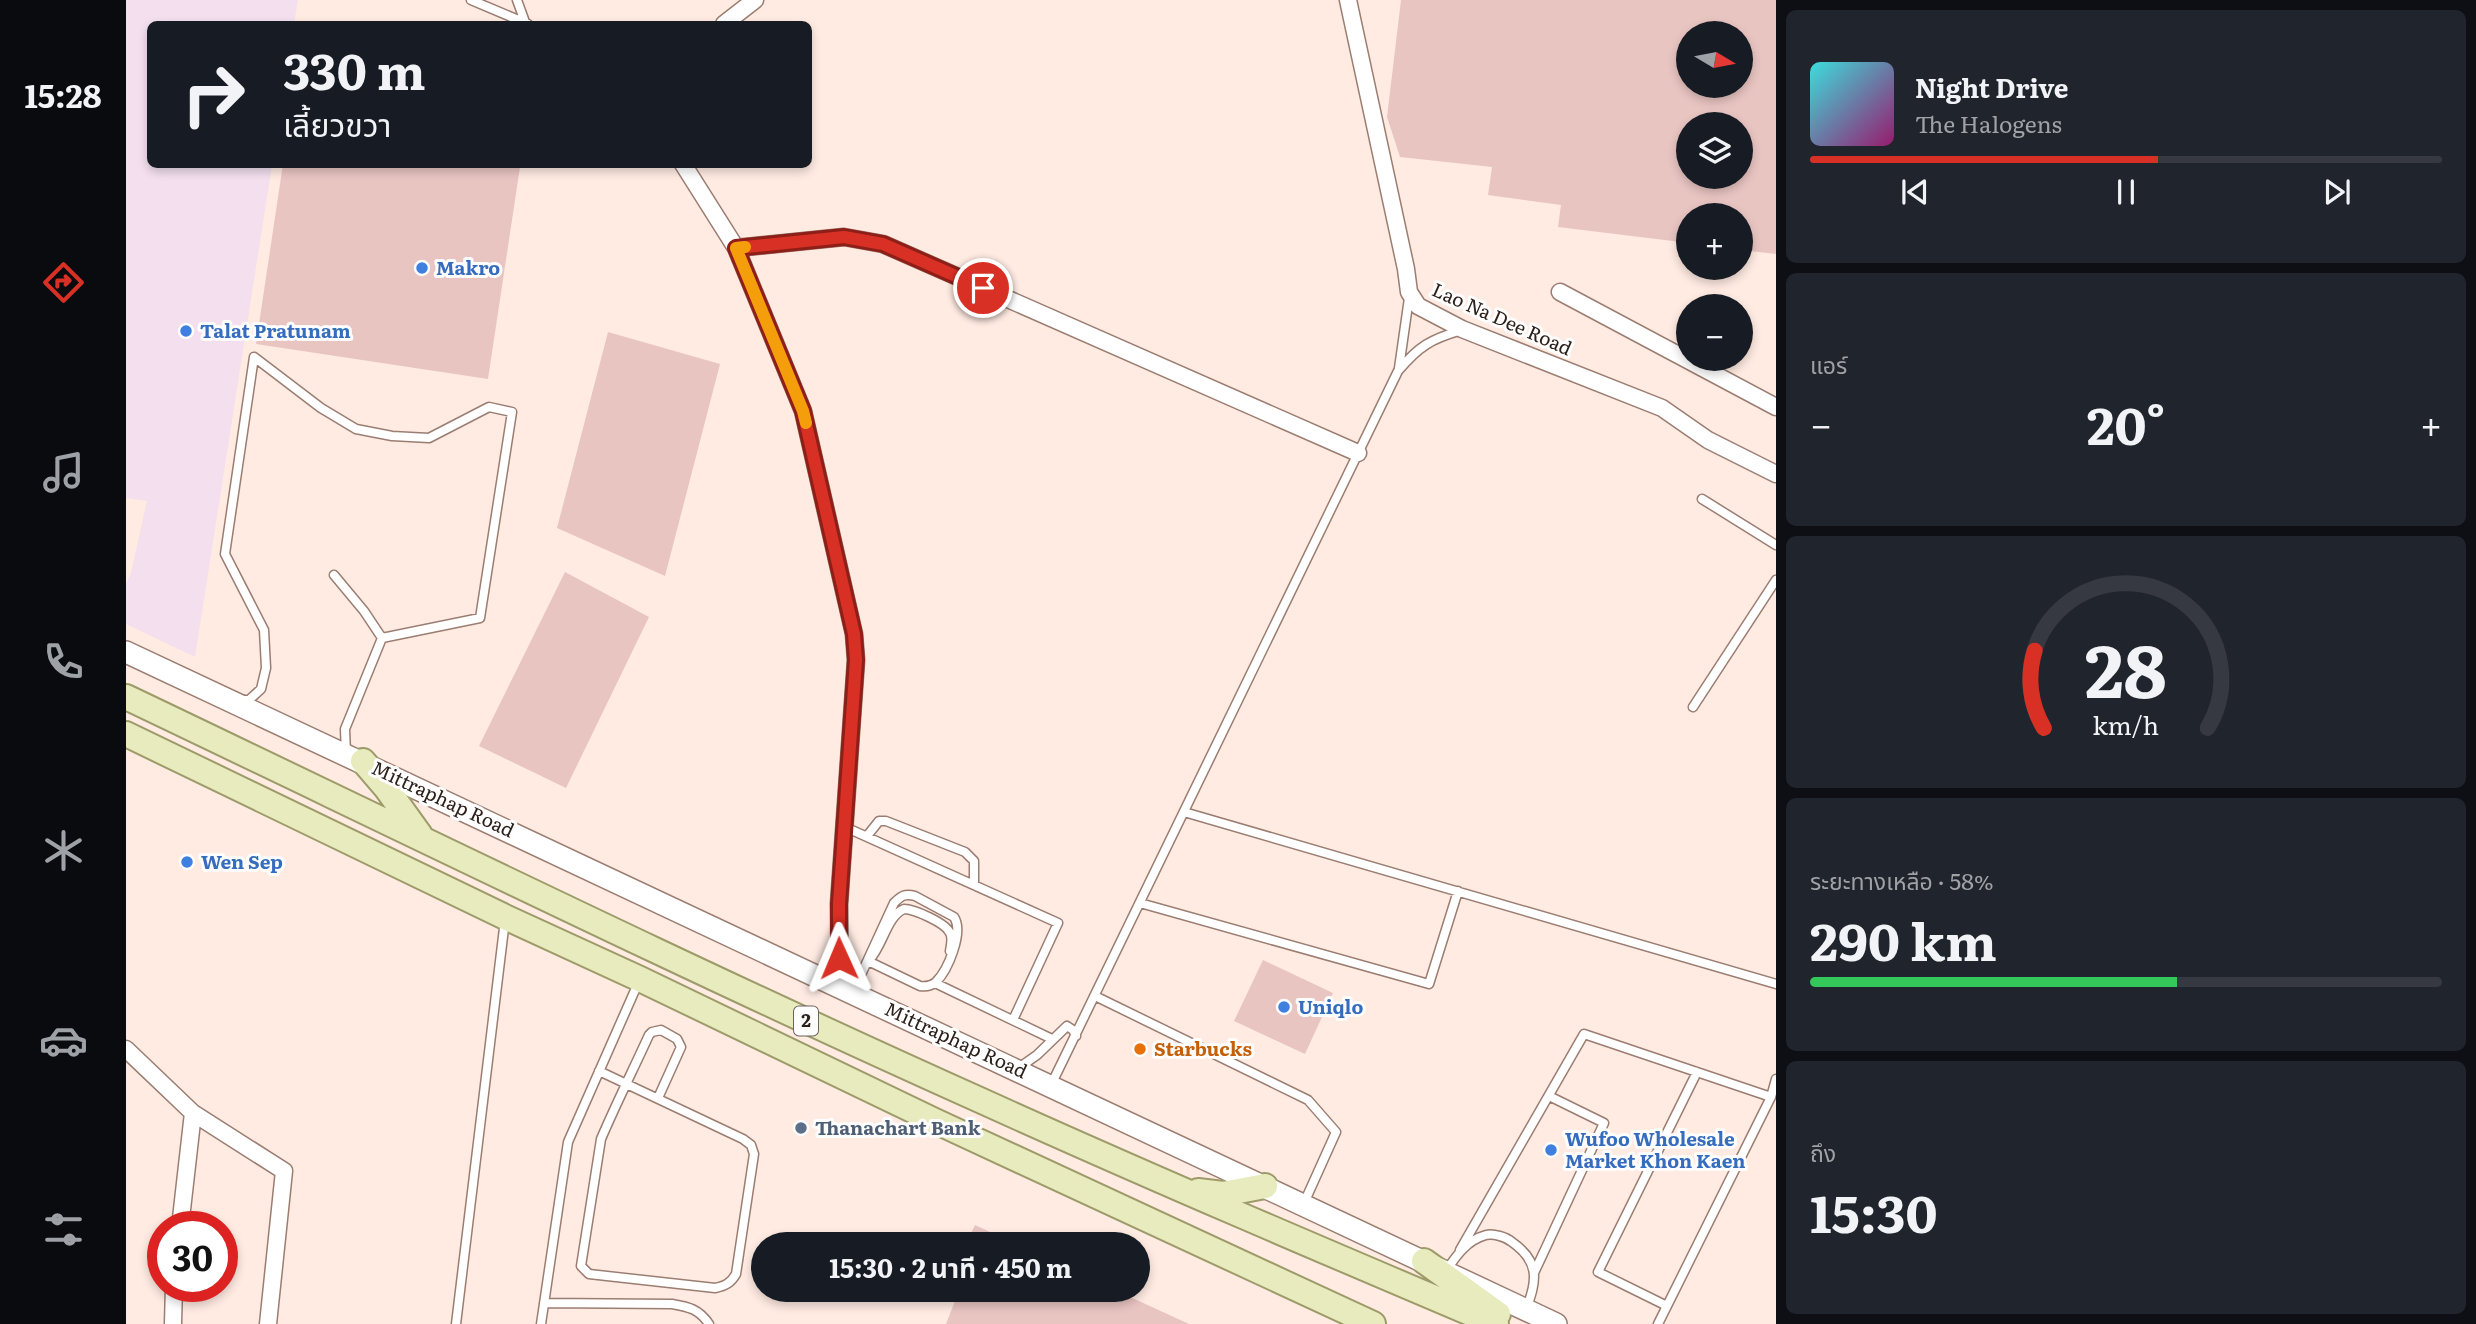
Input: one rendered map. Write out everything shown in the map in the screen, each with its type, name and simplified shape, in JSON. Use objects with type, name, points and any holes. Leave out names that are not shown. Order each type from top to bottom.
[{"type":"main road","name":"Mittraphap Road","points":[[126,652],[1435,1266]]},
{"type":"main road","name":"2","points":[[126,697],[806,1021],[1176,1188],[1496,1324]]},
{"type":"main road","name":"2","points":[[126,734],[935,1121],[1373,1324]]},
{"type":"main road","points":[[354,757],[387,789],[422,838]]},
{"type":"main road","points":[[1176,1188],[1223,1194],[1265,1186]]},
{"type":"main road","points":[[1435,1266],[1519,1317],[1556,1324]]},
{"type":"street","points":[[728,21],[755,0]]},
{"type":"street","name":"Lao Na Dee Road","points":[[1348,0],[1409,292],[1418,306],[1462,329],[1662,408],[1708,440],[1776,474]]},
{"type":"street","points":[[686,168],[736,248],[803,411],[854,634],[856,660],[839,904],[846,988]]},
{"type":"street","points":[[736,248],[844,237],[883,244],[1358,453]]},
{"type":"street","points":[[1560,292],[1776,407]]},
{"type":"street","points":[[126,1049],[193,1113],[284,1171],[268,1324]]},
{"type":"street","points":[[182,1211],[193,1113]]},
{"type":"street","points":[[173,1324],[174,1302]]},
{"type":"lane","points":[[471,0],[522,21]]},
{"type":"lane","points":[[517,0],[526,21]]},
{"type":"lane","points":[[1398,371],[1409,292]]},
{"type":"lane","points":[[1051,1085],[1398,371],[1413,353],[1429,341],[1462,329]]},
{"type":"lane","points":[[229,701],[249,700],[261,689],[266,668],[264,630],[225,554],[254,357],[321,408],[356,429],[392,436],[429,438],[489,407],[512,412],[480,618],[382,638]]},
{"type":"lane","points":[[1702,499],[1776,545]]},
{"type":"lane","points":[[334,575],[382,638]]},
{"type":"lane","points":[[1693,708],[1776,580]]},
{"type":"lane","points":[[354,757],[345,729],[382,638]]},
{"type":"lane","points":[[1184,812],[1776,984]]},
{"type":"lane","points":[[867,836],[879,821],[886,821],[965,852],[974,861],[974,885]]},
{"type":"lane","points":[[844,827],[1058,923],[1013,1020]]},
{"type":"lane","points":[[1140,903],[1429,984],[1458,891]]},
{"type":"lane","points":[[908,894],[954,917],[957,922],[957,943],[935,983],[929,986],[920,986],[868,961],[894,903],[901,896],[908,894]]},
{"type":"lane","points":[[846,988],[878,950],[895,914],[909,908],[946,926],[951,937],[950,957]]},
{"type":"lane","points":[[456,1324],[505,917]]},
{"type":"lane","points":[[541,1324],[568,1142],[640,979]]},
{"type":"lane","points":[[935,983],[1052,1039]]},
{"type":"lane","points":[[1095,996],[1308,1100],[1336,1132],[1303,1204]]},
{"type":"lane","points":[[1017,1069],[1037,1055],[1067,1026],[1076,1036]]},
{"type":"lane","points":[[599,1071],[626,1084],[658,1098],[743,1139],[753,1149],[736,1274],[733,1280],[722,1287],[589,1274],[581,1266],[598,1147],[626,1084],[649,1035],[661,1030],[677,1039],[681,1047],[658,1098]]},
{"type":"lane","points":[[1460,1250],[1584,1034],[1771,1097]]},
{"type":"lane","points":[[1667,1306],[1598,1272],[1697,1072]]},
{"type":"lane","points":[[1658,1324],[1771,1097],[1776,1079]]},
{"type":"lane","points":[[1534,1273],[1604,1123],[1549,1096]]},
{"type":"lane","points":[[1435,1266],[1488,1234],[1507,1238],[1530,1257],[1534,1273],[1533,1292],[1519,1317]]},
{"type":"lane","points":[[544,1303],[672,1304],[693,1308],[702,1313],[709,1324]]},
{"type":"shaded area","name":"Talat Pratunam","points":[[126,0],[298,0],[294,21],[147,21],[147,168],[272,168],[195,657],[126,624],[126,584],[131,573],[147,501],[126,498]]},
{"type":"building","points":[[1401,0],[1776,0],[1776,254],[1753,251],[1753,203],[1676,203],[1676,241],[1558,227],[1561,205],[1488,195],[1492,167],[1400,157],[1387,117]]},
{"type":"building","name":"Makro","points":[[282,168],[520,168],[488,379],[256,344]]},
{"type":"building","points":[[608,332],[720,364],[665,576],[557,528]]},
{"type":"building","points":[[565,572],[649,617],[566,788],[479,746]]},
{"type":"building","name":"Uniqlo","points":[[1263,960],[1333,993],[1305,1054],[1234,1021]]},
{"type":"building","points":[[975,1225],[990,1232],[972,1232]]},
{"type":"building","points":[[955,1302],[1141,1302],[1189,1324],[946,1324]]},
{"type":"slow traffic","points":[[745,247],[736,248],[806,423]]},
{"type":"place","name":"Makro","points":[[422,268]]},
{"type":"place","name":"Talat Pratunam","points":[[186,331]]},
{"type":"place","name":"Wen Sep","points":[[187,862]]},
{"type":"place","name":"Uniqlo","points":[[1284,1007]]},
{"type":"place","name":"Starbucks","points":[[1140,1049]]},
{"type":"place","name":"Thanachart Bank","points":[[801,1128]]},
{"type":"place","name":"Wufoo Wholesale Market Khon Kaen","points":[[1551,1150]]},
{"type":"route","points":[[839,958],[839,904],[856,660],[854,634],[803,411],[736,248],[844,237],[883,244],[983,288]]}]
